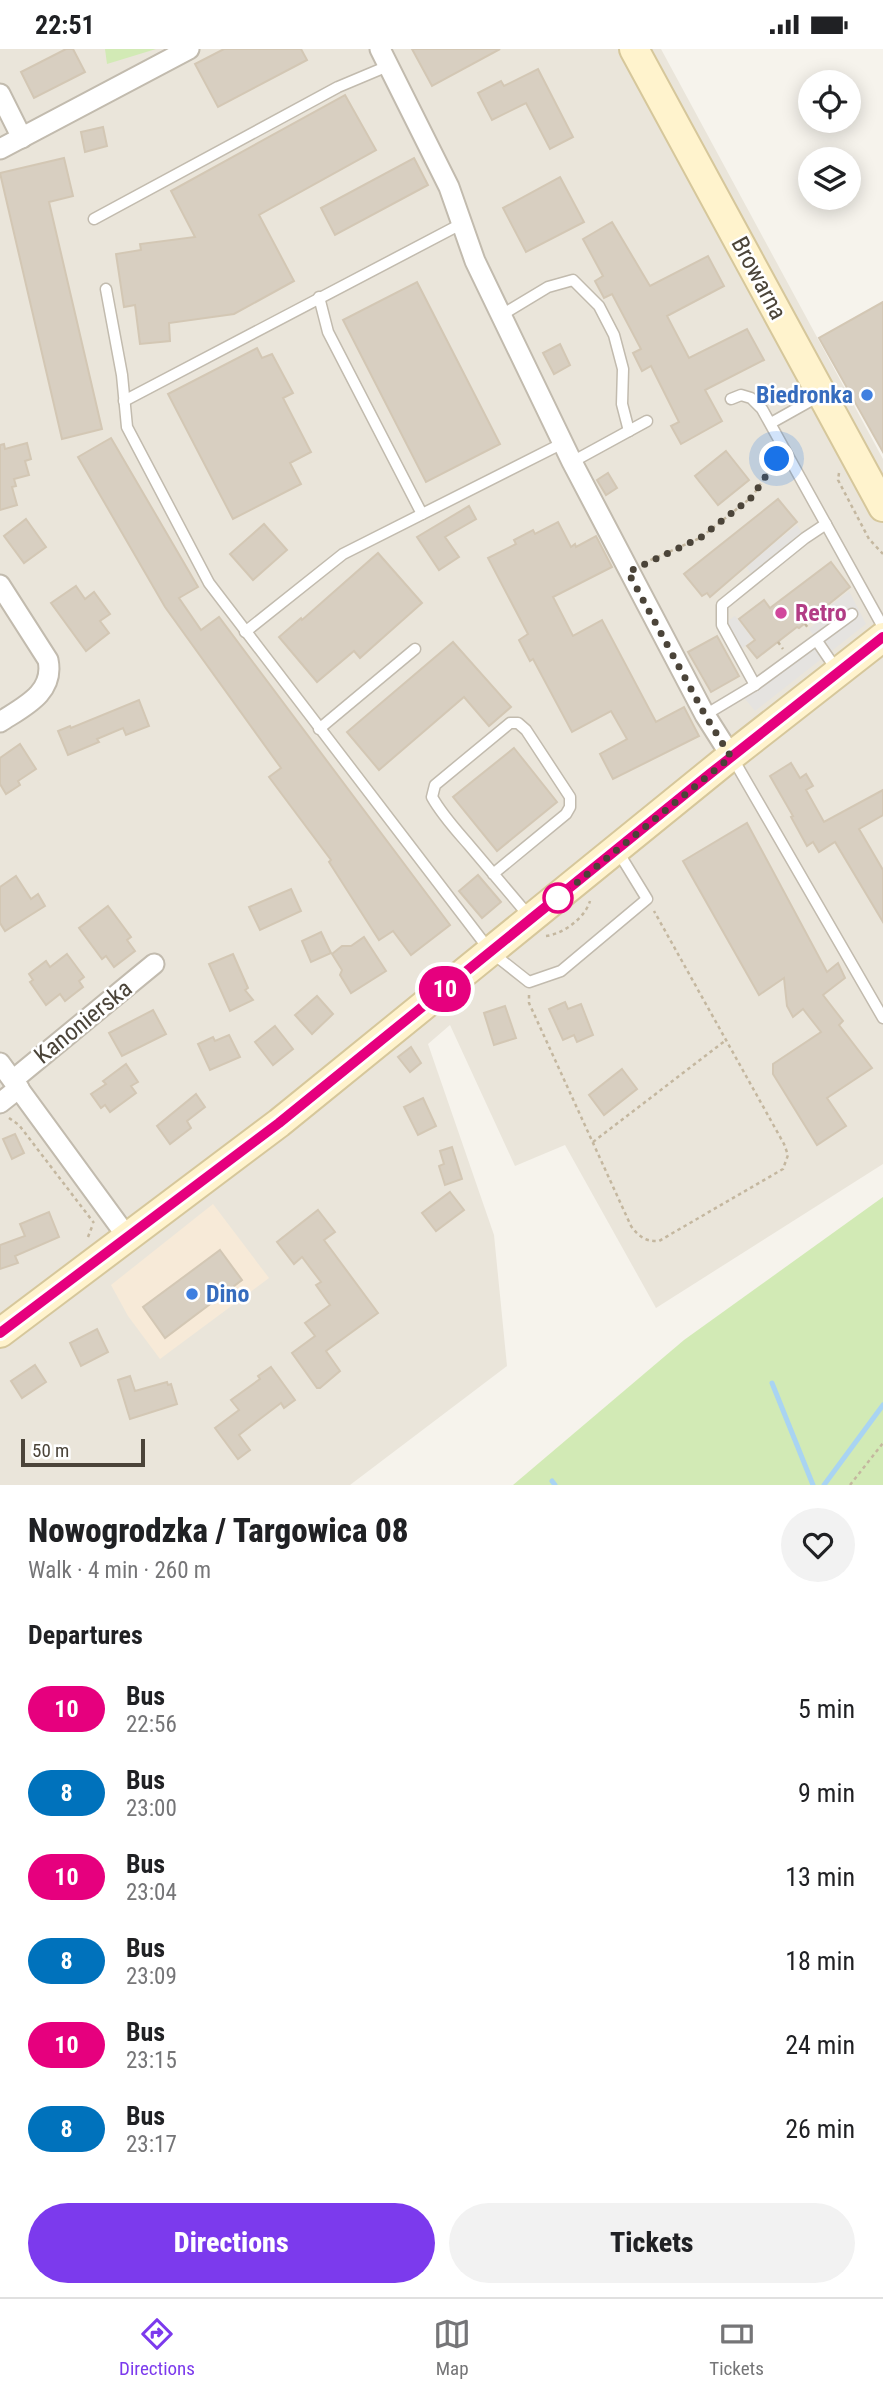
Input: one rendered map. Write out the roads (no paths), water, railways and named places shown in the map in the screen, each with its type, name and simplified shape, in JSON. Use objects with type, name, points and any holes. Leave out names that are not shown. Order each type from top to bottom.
[{"type":"main road","name":"Browarna","points":[[634,49],[883,507]]},
{"type":"main road","points":[[0,1333],[279,1123],[491,952],[536,928],[616,850],[883,637]]},
{"type":"street","points":[[0,149],[189,49]]},
{"type":"street","points":[[384,58],[449,187],[461,224],[500,316],[563,443],[628,572],[705,715],[731,757]]},
{"type":"street","points":[[0,94],[22,138]]},
{"type":"street","points":[[0,585],[48,660],[50,671],[43,691],[0,722]]},
{"type":"street","name":"Kanonierska","points":[[0,1103],[16,1084],[154,964]]},
{"type":"street","points":[[0,1063],[128,1238]]},
{"type":"lane","points":[[94,219],[338,87],[384,58]]},
{"type":"lane","points":[[124,401],[461,224]]},
{"type":"lane","points":[[500,316],[548,287],[573,280],[599,306],[614,335],[623,369],[622,404],[629,431]]},
{"type":"lane","points":[[106,289],[127,427],[209,583],[491,952],[529,982],[561,971],[647,899],[616,850]]},
{"type":"lane","points":[[319,297],[328,331],[422,514]]},
{"type":"lane","points":[[731,399],[741,395],[751,398],[771,423],[883,627]]},
{"type":"lane","points":[[771,423],[821,395]]},
{"type":"lane","points":[[572,461],[647,421]]},
{"type":"lane","points":[[245,632],[343,554],[563,443]]},
{"type":"lane","points":[[755,685],[722,625],[722,605],[826,524]]},
{"type":"lane","points":[[705,715],[755,685],[852,614]]},
{"type":"lane","points":[[817,641],[838,672]]},
{"type":"lane","points":[[319,729],[415,649]]},
{"type":"lane","points":[[493,874],[566,814],[570,807],[570,797],[526,730],[518,723],[510,723],[435,785],[432,797],[439,810],[536,928]]},
{"type":"lane","points":[[731,757],[883,1018]]},
{"type":"waterway","points":[[772,1383],[813,1485]]},
{"type":"waterway","points":[[824,1485],[883,1405]]},
{"type":"waterway","points":[[552,1481],[555,1485]]},
{"type":"place","name":"Biedronka","points":[[867,395]]},
{"type":"place","name":"Retro","points":[[781,613]]},
{"type":"place","name":"Dino","points":[[192,1294]]}]
